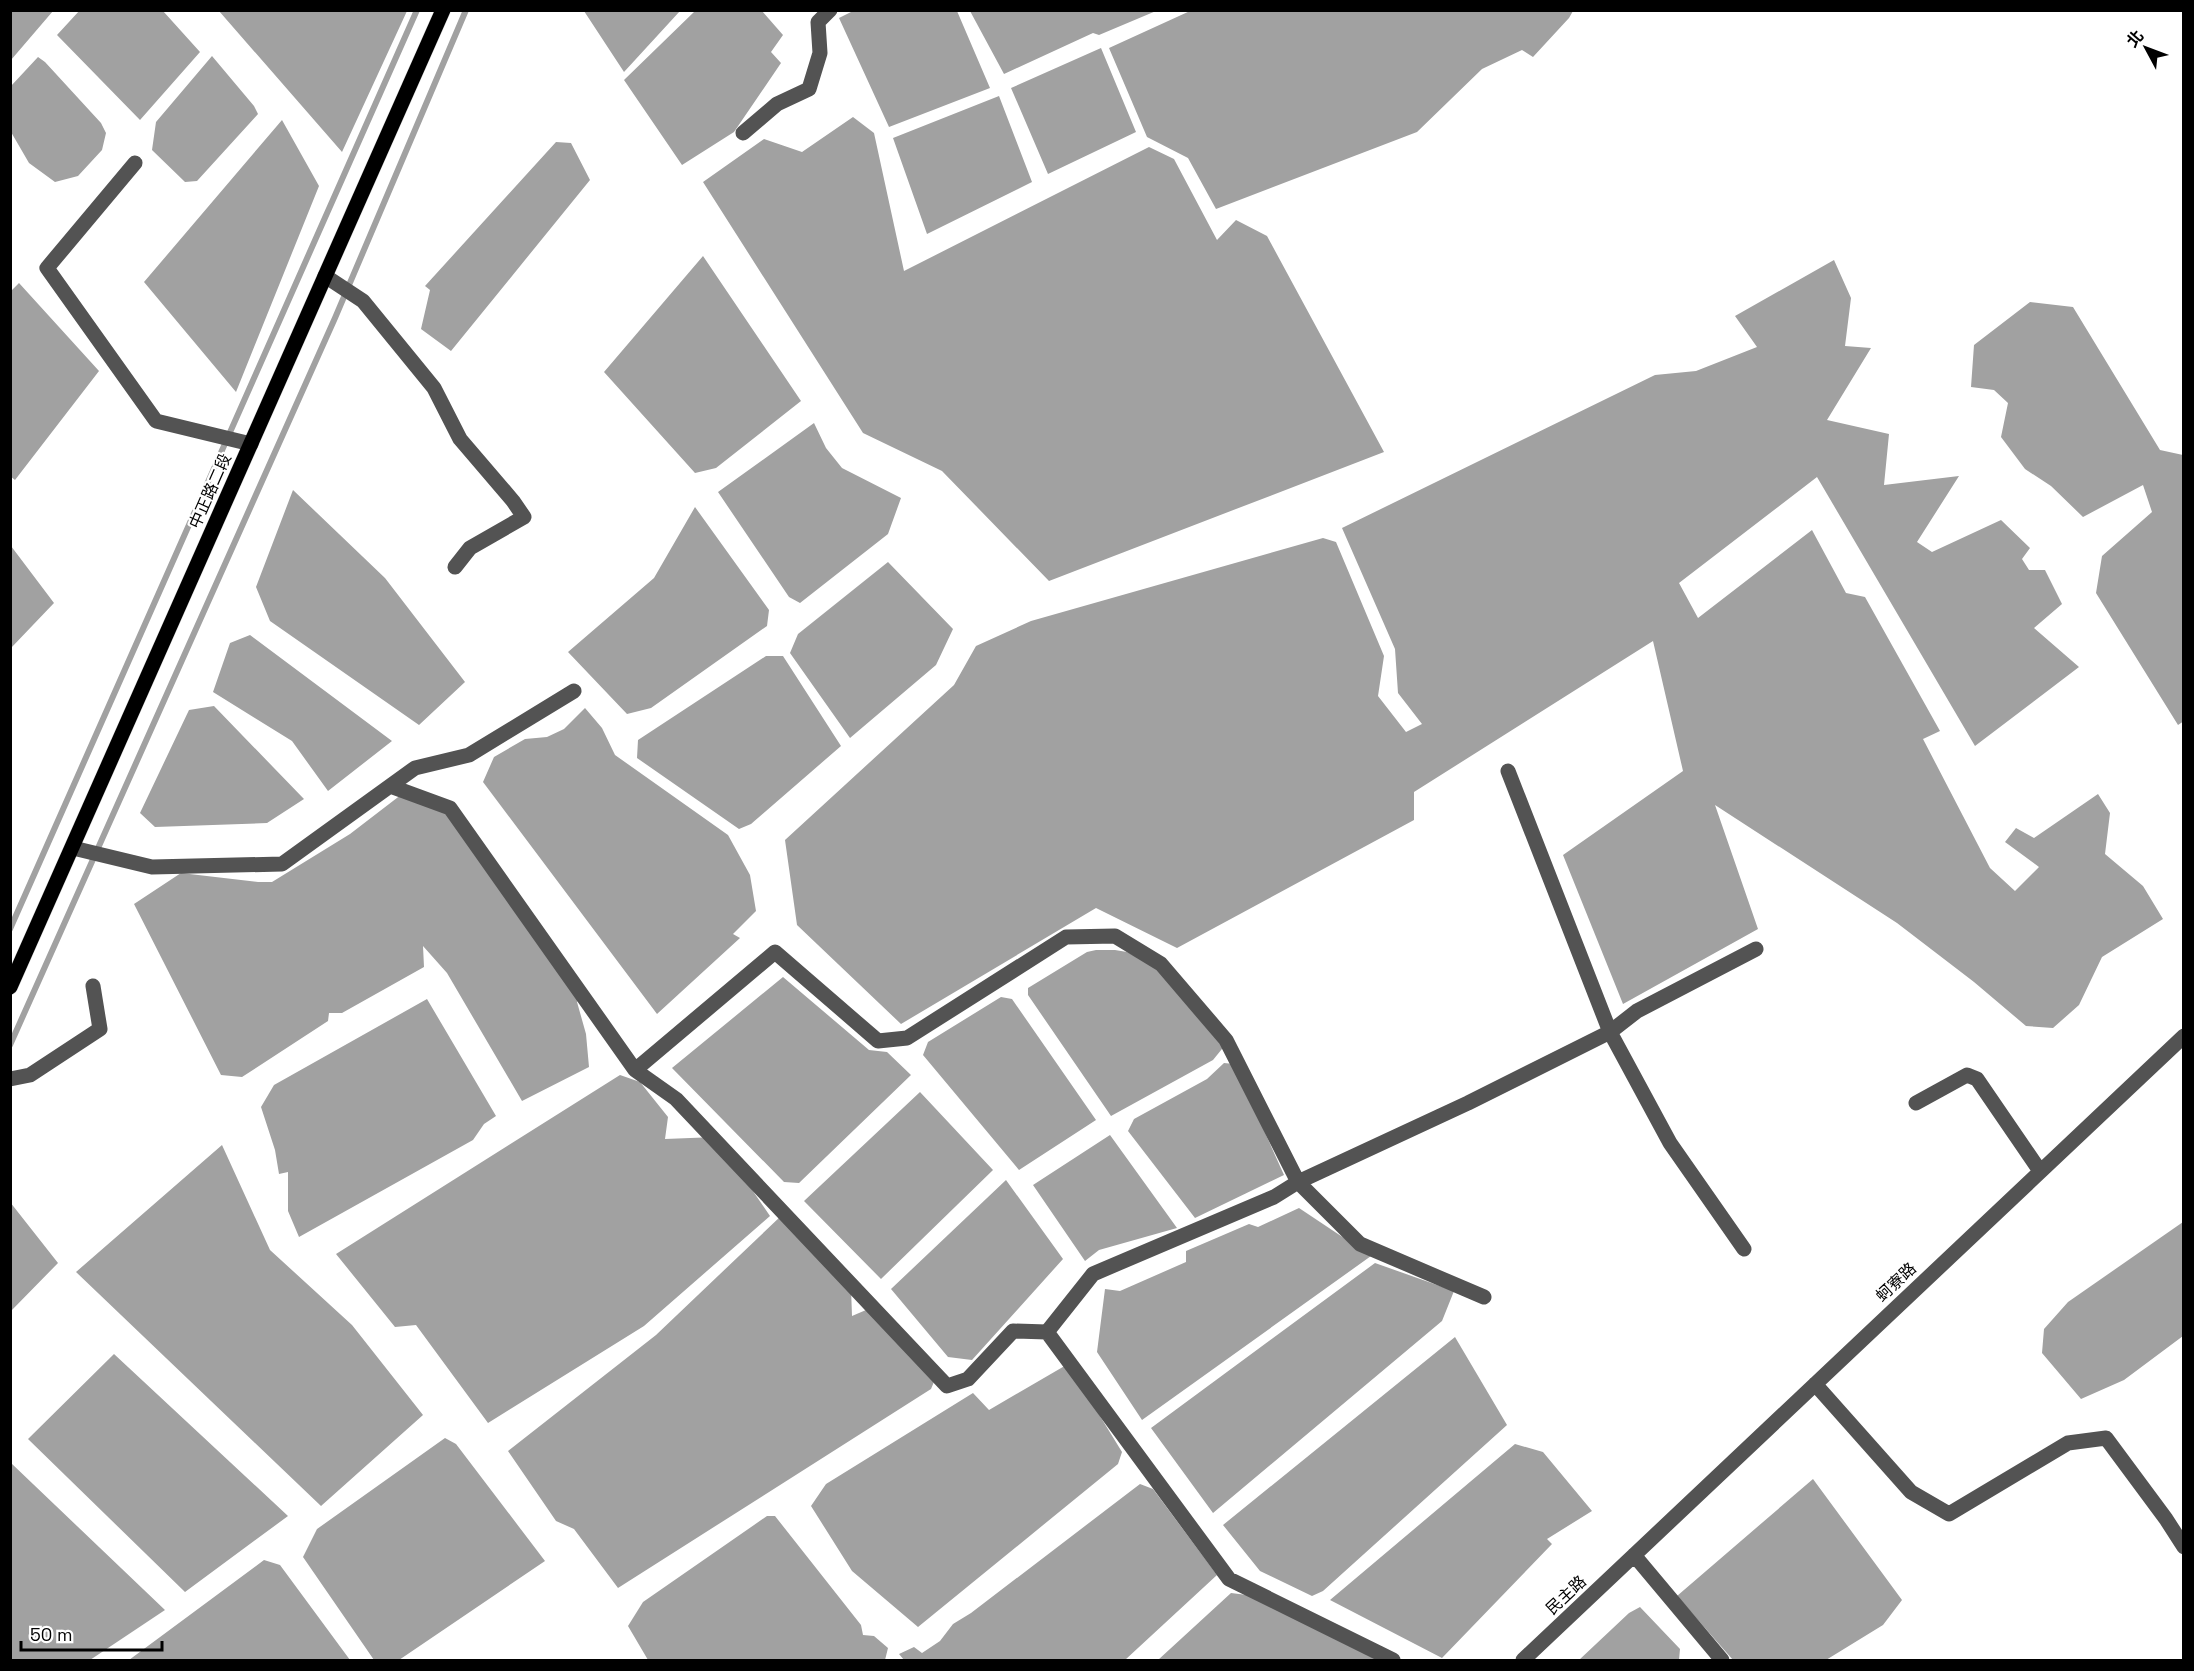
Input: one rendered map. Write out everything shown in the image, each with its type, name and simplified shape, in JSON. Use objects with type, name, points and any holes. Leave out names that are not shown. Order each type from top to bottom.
[{"type":"main road","name":"中正路二段","points":[[10,987],[443,10]]},
{"type":"street","points":[[743,134],[777,104],[809,89],[820,53],[818,22],[830,10]]},
{"type":"street","points":[[135,164],[47,268],[156,421],[251,444]]},
{"type":"street","points":[[325,276],[363,301],[434,388],[460,440],[513,501],[524,518],[470,548],[455,567]]},
{"type":"street","points":[[73,848],[152,867],[282,864],[415,768],[469,755],[574,691]]},
{"type":"street","points":[[1508,771],[1610,1032],[1670,1143],[1744,1249]]},
{"type":"street","points":[[390,786],[450,808],[634,1071],[676,1100],[947,1386],[968,1379],[1013,1331],[1047,1332]]},
{"type":"street","points":[[634,1071],[775,952],[878,1041],[908,1038],[1066,937],[1115,936],[1161,964],[1226,1040],[1298,1182],[1360,1244],[1484,1297]]},
{"type":"street","points":[[1047,1332],[1093,1274],[1274,1197],[1298,1182],[1468,1104],[1610,1032],[1637,1011],[1756,950]]},
{"type":"street","points":[[10,1079],[30,1075],[100,1029],[93,986]]},
{"type":"street","name":"蚵寮路","points":[[1634,1555],[2184,1036]]},
{"type":"street","points":[[1916,1103],[1967,1075],[1977,1079],[2040,1171]]},
{"type":"street","points":[[1047,1332],[1229,1579],[1393,1660]]},
{"type":"street","points":[[1815,1384],[1911,1492],[1949,1514],[2068,1443],[2106,1438],[2184,1547]]},
{"type":"street","points":[[1634,1555],[1722,1660]]},
{"type":"street","name":"民主路","points":[[1523,1660],[1634,1555]]},
{"type":"shaded area","points":[[80,10],[163,11],[200,52],[140,120],[57,35]]},
{"type":"shaded area","points":[[855,10],[957,11],[990,88],[889,127],[839,18]]},
{"type":"shaded area","points":[[10,11],[53,11],[11,60]]},
{"type":"shaded area","points":[[219,11],[407,11],[342,152]]},
{"type":"shaded area","points":[[584,11],[680,11],[624,72]]},
{"type":"shaded area","points":[[695,11],[762,11],[783,35],[771,52],[781,63],[734,132],[682,165],[624,80]]},
{"type":"shaded area","points":[[970,11],[1156,11],[1099,35],[1093,33],[1004,74]]},
{"type":"shaded area","points":[[1190,11],[1573,11],[1533,57],[1522,50],[1482,69],[1417,132],[1216,209],[1188,158],[1147,137],[1109,48]]},
{"type":"shaded area","points":[[1101,48],[1136,132],[1048,174],[1011,88]]},
{"type":"shaded area","points":[[212,56],[254,106],[258,114],[197,181],[185,182],[152,150],[156,122]]},
{"type":"shaded area","points":[[38,57],[101,123],[106,133],[102,150],[78,176],[55,182],[29,163],[11,132],[11,86]]},
{"type":"shaded area","points":[[999,96],[1032,182],[927,234],[893,138]]},
{"type":"shaded area","points":[[853,117],[874,133],[904,271],[1149,147],[1174,159],[1217,240],[1236,220],[1267,236],[1384,452],[1049,581],[942,471],[863,433],[703,182],[764,139],[802,152]]},
{"type":"shaded area","points":[[282,120],[319,186],[236,392],[144,282]]},
{"type":"shaded area","points":[[556,142],[571,143],[590,180],[451,351],[421,329],[430,290],[425,286]]},
{"type":"shaded area","points":[[703,256],[801,401],[716,468],[695,473],[604,372]]},
{"type":"shaded area","points":[[1834,260],[1851,298],[1845,346],[1871,348],[1827,420],[1889,434],[1884,485],[1959,476],[1917,542],[1932,552],[2001,520],[2030,548],[2022,559],[2029,570],[2045,570],[2062,604],[2034,628],[2079,667],[1975,746],[1817,477],[1679,583],[1698,618],[1812,530],[1846,593],[1865,597],[1940,731],[1923,739],[1990,868],[2015,891],[2039,867],[2005,842],[2016,828],[2034,838],[2098,794],[2110,813],[2105,854],[2143,886],[2163,919],[2102,957],[2079,1005],[2053,1028],[2026,1026],[1974,982],[1897,923],[1715,805],[1758,929],[1623,1004],[1563,855],[1683,771],[1653,641],[1414,792],[1414,820],[1177,948],[1096,908],[901,1024],[797,925],[785,840],[954,685],[976,646],[1031,621],[1323,538],[1336,542],[1384,656],[1378,696],[1406,732],[1422,724],[1398,693],[1395,649],[1342,528],[1655,375],[1696,371],[1757,347],[1735,316]]},
{"type":"shaded area","points":[[19,283],[99,371],[15,480],[10,476],[10,292]]},
{"type":"shaded area","points":[[2030,302],[2073,307],[2160,450],[2183,455],[2184,721],[2178,725],[2096,593],[2102,556],[2152,512],[2143,485],[2083,517],[2051,486],[2025,469],[2001,437],[2008,403],[1994,390],[1971,387],[1974,345]]},
{"type":"shaded area","points":[[814,423],[826,448],[842,468],[901,498],[888,534],[800,603],[789,597],[718,492]]},
{"type":"shaded area","points":[[293,490],[385,578],[465,682],[419,725],[270,621],[256,587]]},
{"type":"shaded area","points":[[695,507],[769,610],[767,626],[651,708],[627,714],[568,652],[654,578]]},
{"type":"shaded area","points":[[11,546],[54,603],[10,648]]},
{"type":"shaded area","points":[[888,562],[953,629],[936,665],[850,738],[790,653],[798,634]]},
{"type":"shaded area","points":[[250,635],[392,741],[328,791],[292,741],[213,692],[230,643]]},
{"type":"shaded area","points":[[766,656],[783,656],[841,746],[751,824],[739,829],[637,758],[638,740]]},
{"type":"shaded area","points":[[214,706],[304,799],[267,823],[155,827],[140,813],[189,710]]},
{"type":"shaded area","points":[[585,708],[602,728],[615,755],[728,835],[750,875],[756,911],[733,934],[740,938],[657,1014],[483,782],[494,757],[525,739],[547,737],[564,729]]},
{"type":"shaded area","points":[[406,791],[449,806],[585,993],[577,1002],[586,1034],[589,1067],[522,1101],[447,973],[423,946],[424,967],[342,1013],[329,1013],[328,1021],[242,1077],[221,1075],[134,904],[181,873],[272,882],[350,834]]},
{"type":"shaded area","points":[[1096,950],[1127,952],[1160,969],[1226,1044],[1213,1060],[1111,1116],[1028,995],[1028,988],[1087,952]]},
{"type":"shaded area","points":[[783,977],[869,1050],[887,1052],[911,1075],[799,1183],[784,1182],[672,1068]]},
{"type":"shaded area","points":[[1001,997],[1012,999],[1096,1120],[1019,1170],[923,1055],[928,1042]]},
{"type":"shaded area","points":[[427,999],[496,1116],[484,1124],[473,1140],[299,1237],[288,1211],[288,1172],[279,1174],[275,1150],[261,1107],[274,1085]]},
{"type":"shaded area","points":[[1224,1063],[1234,1064],[1284,1175],[1195,1218],[1128,1131],[1134,1119],[1207,1079]]},
{"type":"shaded area","points":[[620,1075],[640,1082],[668,1117],[665,1139],[716,1137],[770,1216],[644,1326],[488,1423],[416,1325],[395,1327],[336,1254]]},
{"type":"shaded area","points":[[920,1092],[993,1170],[881,1279],[804,1201]]},
{"type":"shaded area","points":[[1110,1135],[1177,1228],[1099,1250],[1085,1261],[1033,1185]]},
{"type":"shaded area","points":[[222,1145],[270,1250],[352,1325],[423,1415],[321,1506],[76,1272]]},
{"type":"shaded area","points":[[1006,1180],[1063,1259],[972,1360],[948,1357],[891,1289]]},
{"type":"shaded area","points":[[10,1202],[58,1263],[11,1311],[10,1311]]},
{"type":"shaded area","points":[[1299,1208],[1371,1256],[1142,1420],[1097,1352],[1105,1289],[1120,1291],[1186,1262],[1186,1251],[1249,1224],[1258,1227]]},
{"type":"shaded area","points":[[782,1215],[851,1288],[852,1316],[873,1307],[936,1377],[931,1389],[618,1588],[574,1529],[556,1521],[508,1451],[656,1335]]},
{"type":"shaded area","points":[[2183,1222],[2183,1336],[2124,1380],[2081,1399],[2042,1353],[2044,1329],[2068,1302]]},
{"type":"shaded area","points":[[1375,1263],[1454,1291],[1442,1321],[1213,1513],[1151,1428]]},
{"type":"shaded area","points":[[1455,1337],[1507,1425],[1323,1591],[1312,1596],[1260,1571],[1223,1525]]},
{"type":"shaded area","points":[[114,1354],[288,1516],[185,1592],[28,1439]]},
{"type":"shaded area","points":[[1068,1364],[1122,1452],[1118,1464],[918,1627],[852,1571],[811,1506],[826,1484],[973,1393],[989,1410]]},
{"type":"shaded area","points":[[445,1438],[456,1444],[545,1561],[399,1660],[374,1660],[303,1557],[317,1529]]},
{"type":"shaded area","points":[[1515,1444],[1543,1452],[1592,1511],[1547,1539],[1552,1544],[1442,1658],[1330,1600]]},
{"type":"shaded area","points":[[10,1463],[165,1610],[90,1660],[11,1660]]},
{"type":"shaded area","points":[[1813,1479],[1902,1600],[1883,1625],[1826,1660],[1733,1660],[1677,1596]]},
{"type":"shaded area","points":[[1140,1484],[1153,1489],[1217,1575],[1125,1660],[904,1660],[899,1654],[914,1647],[922,1653],[940,1641],[953,1624],[971,1613]]},
{"type":"shaded area","points":[[767,1516],[775,1516],[861,1625],[863,1635],[874,1636],[888,1648],[885,1660],[648,1660],[628,1626],[643,1602]]},
{"type":"shaded area","points":[[264,1560],[280,1565],[350,1660],[129,1660]]},
{"type":"shaded area","points":[[1231,1593],[1247,1595],[1384,1660],[1158,1660]]},
{"type":"shaded area","points":[[1640,1607],[1680,1649],[1679,1660],[1579,1660],[1629,1613]]},
{"type":"waterway","points":[[10,929],[417,10]]},
{"type":"waterway","points":[[10,1045],[335,318],[466,10]]}]
